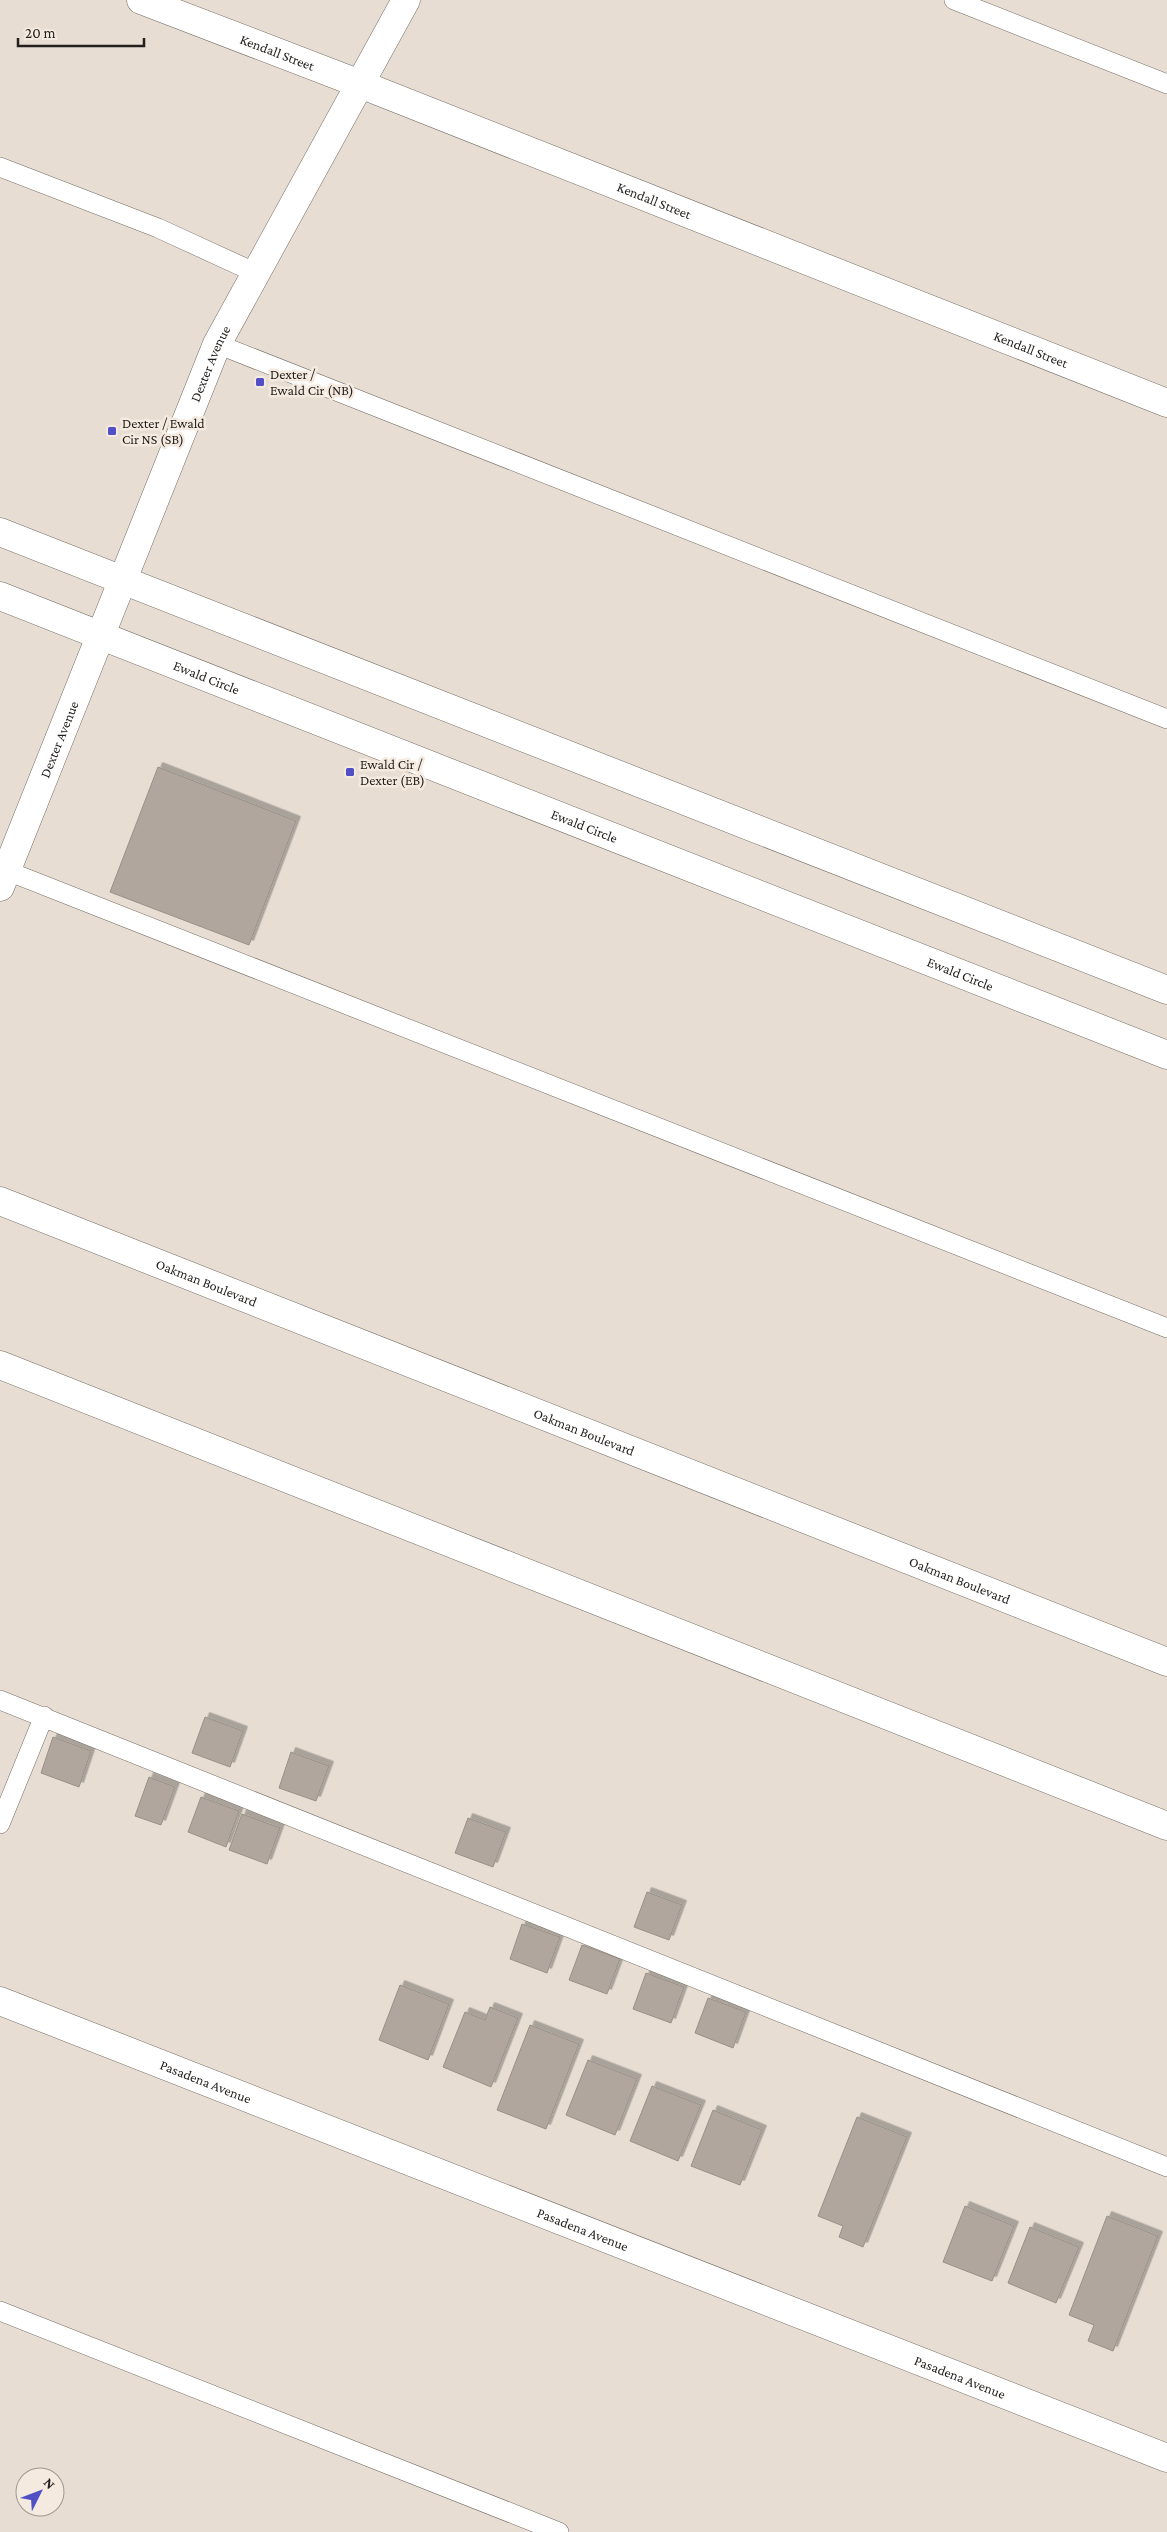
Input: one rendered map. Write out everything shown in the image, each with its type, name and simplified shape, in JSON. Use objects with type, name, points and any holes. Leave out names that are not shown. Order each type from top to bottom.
[{"type":"street","name":"Kendall Street","points":[[141,0],[360,84],[1167,403]]},
{"type":"street","name":"Dexter Avenue","points":[[2,875],[101,635],[217,344],[406,0]]},
{"type":"street","points":[[0,532],[1167,990]]},
{"type":"street","name":"Ewald Circle","points":[[0,596],[1167,1056]]},
{"type":"street","name":"Oakman Boulevard","points":[[0,1201],[1167,1662]]},
{"type":"street","points":[[0,1365],[1167,1826]]},
{"type":"street","name":"Pasadena Avenue","points":[[0,2001],[1167,2458]]},
{"type":"lane","points":[[954,0],[1167,84]]},
{"type":"lane","points":[[0,167],[158,228],[256,273]]},
{"type":"lane","points":[[217,344],[1167,720]]},
{"type":"lane","points":[[2,875],[1167,1328]]},
{"type":"lane","points":[[0,1700],[1167,2167]]},
{"type":"lane","points":[[0,1824],[44,1716]]},
{"type":"lane","points":[[0,2311],[559,2532]]},
{"type":"building","points":[[158,767],[296,821],[249,945],[110,892]]},
{"type":"building","points":[[205,1717],[243,1731],[230,1767],[192,1753]]},
{"type":"building","points":[[53,1737],[91,1751],[79,1787],[41,1773]]},
{"type":"building","points":[[291,1752],[329,1766],[316,1801],[279,1788]]},
{"type":"building","points":[[149,1777],[175,1787],[161,1825],[135,1816]]},
{"type":"building","points":[[201,1797],[239,1811],[226,1847],[188,1832]]},
{"type":"building","points":[[242,1814],[280,1828],[267,1864],[229,1850]]},
{"type":"building","points":[[468,1818],[506,1832],[493,1867],[455,1853]]},
{"type":"building","points":[[647,1892],[682,1905],[669,1940],[634,1927]]},
{"type":"building","points":[[522,1924],[560,1937],[547,1973],[510,1959]]},
{"type":"building","points":[[582,1945],[620,1959],[607,1994],[569,1980]]},
{"type":"building","points":[[646,1973],[684,1987],[671,2023],[633,2009]]},
{"type":"building","points":[[400,1985],[449,2004],[428,2060],[379,2040]]},
{"type":"building","points":[[708,1998],[746,2012],[733,2048],[695,2033]]},
{"type":"building","points":[[490,2007],[518,2018],[491,2087],[443,2067],[465,2012],[485,2020]]},
{"type":"building","points":[[530,2025],[579,2044],[546,2129],[497,2110]]},
{"type":"building","points":[[588,2060],[637,2079],[615,2135],[566,2115]]},
{"type":"building","points":[[652,2086],[701,2105],[678,2161],[630,2141]]},
{"type":"building","points":[[713,2110],[762,2130],[740,2185],[691,2166]]},
{"type":"building","points":[[857,2117],[907,2137],[863,2247],[839,2237],[843,2226],[818,2216]]},
{"type":"building","points":[[965,2206],[1014,2226],[992,2281],[943,2262]]},
{"type":"building","points":[[1107,2216],[1158,2236],[1113,2351],[1088,2341],[1094,2325],[1069,2315]]},
{"type":"building","points":[[1030,2227],[1079,2247],[1056,2303],[1008,2283]]},
{"type":"place","name":"Dexter / Ewald Cir (NB)","points":[[260,382]]},
{"type":"place","name":"Dexter / Ewald Cir NS (SB)","points":[[112,431]]},
{"type":"place","name":"Ewald Cir / Dexter (EB)","points":[[350,772]]}]
